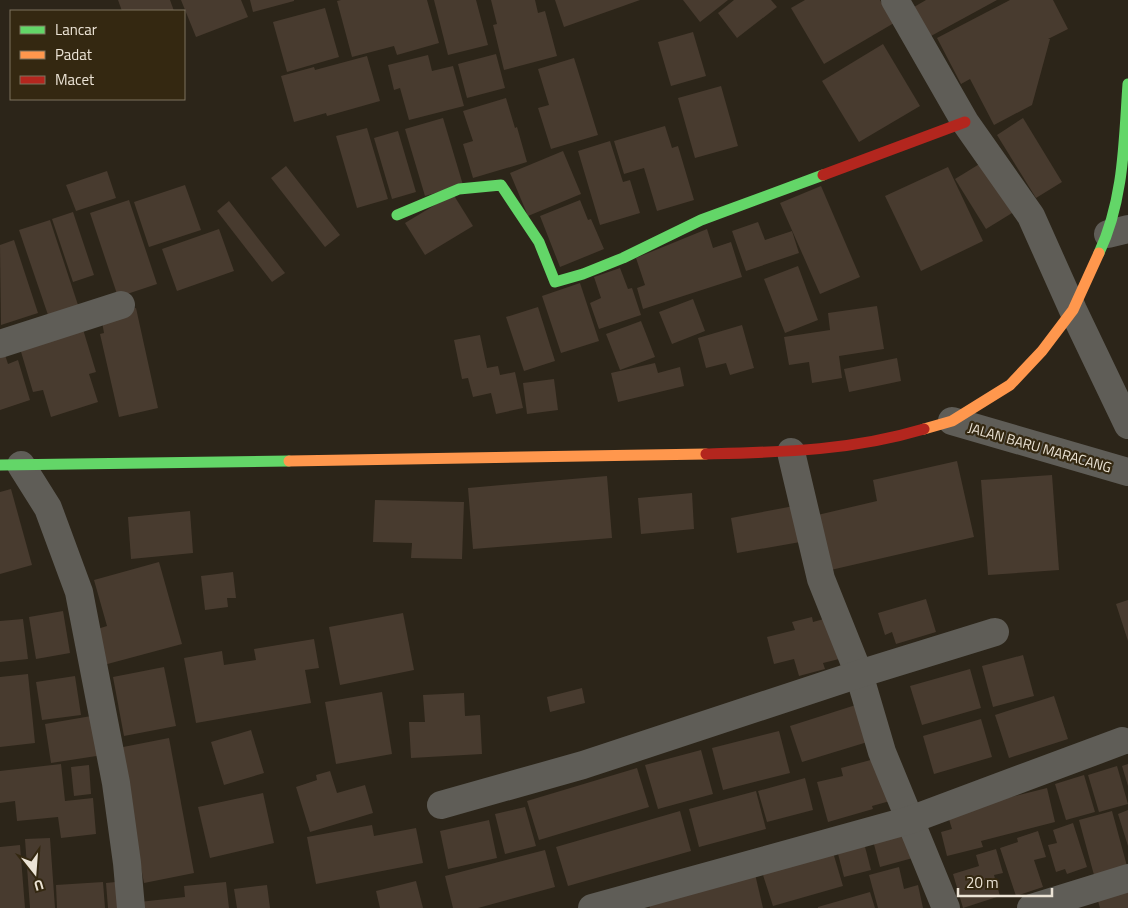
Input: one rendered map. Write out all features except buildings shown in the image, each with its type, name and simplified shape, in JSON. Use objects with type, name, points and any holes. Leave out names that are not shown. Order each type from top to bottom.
[{"type":"main road","points":[[11,465],[616,457],[791,452],[828,449],[893,438],[952,421],[1010,385],[1042,351],[1073,310],[1118,231],[1128,84]]},
{"type":"main road","points":[[397,215],[459,189],[501,185],[539,242],[554,282],[583,274],[623,258],[710,216],[965,122]]},
{"type":"street","points":[[894,0],[965,122],[1031,216],[1128,425]]},
{"type":"street","points":[[0,344],[121,305]]},
{"type":"street","name":"JALAN BARU MARACANG","points":[[952,421],[1128,472]]},
{"type":"street","points":[[791,452],[821,579],[859,674],[882,752],[946,908]]},
{"type":"street","points":[[11,465],[48,508],[79,592],[116,783],[131,908]]},
{"type":"street","points":[[441,805],[584,766],[859,674],[995,632]]},
{"type":"street","points":[[592,908],[910,820],[1122,741]]},
{"type":"street","points":[[1031,908],[1128,878]]},
{"type":"traffic: fast","points":[[1099,253],[1114,212],[1118,191],[1124,149],[1128,84]]},
{"type":"traffic: fast","points":[[397,215],[459,189],[501,185],[539,242],[555,282],[583,274],[623,258],[701,220],[823,175]]},
{"type":"traffic: fast","points":[[0,465],[289,461]]},
{"type":"traffic: slow","points":[[924,429],[952,421],[1010,385],[1042,351],[1073,310],[1099,253]]},
{"type":"traffic: slow","points":[[289,461],[706,454]]},
{"type":"traffic: jam","points":[[823,175],[965,122]]},
{"type":"traffic: jam","points":[[706,454],[789,451],[843,446],[924,429]]}]
